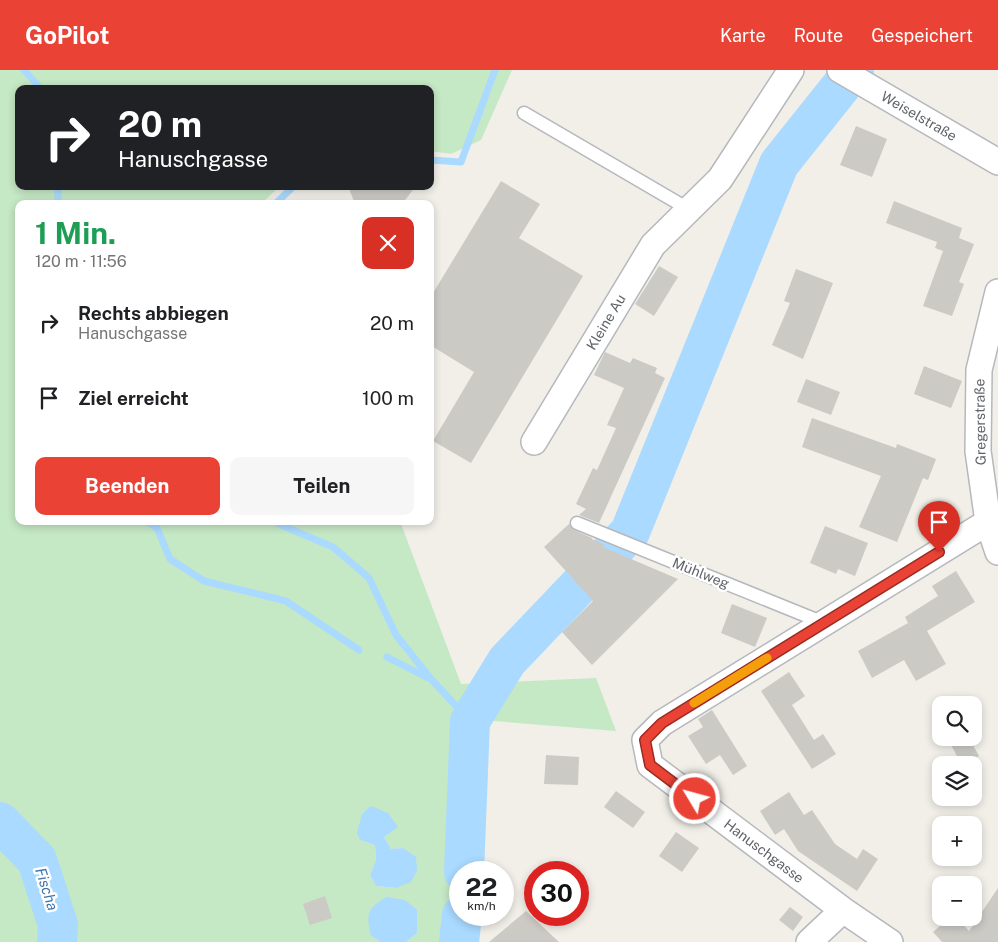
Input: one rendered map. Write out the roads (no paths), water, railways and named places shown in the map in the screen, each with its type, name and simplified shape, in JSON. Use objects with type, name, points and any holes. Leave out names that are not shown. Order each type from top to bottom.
[{"type":"street","name":"Kleine Au","points":[[534,442],[653,245],[720,179],[791,70]]},
{"type":"street","name":"Weiselstraße","points":[[840,70],[998,162]]},
{"type":"street","name":"Gregerstraße","points":[[998,292],[979,370],[978,451],[988,522],[998,552]]},
{"type":"street","name":"Hanuschgasse","points":[[890,942],[843,910],[650,765],[645,740],[662,723],[988,522]]},
{"type":"street","points":[[809,942],[843,910]]},
{"type":"lane","points":[[524,113],[690,210]]},
{"type":"lane","name":"Mühlweg","points":[[577,523],[824,622]]},
{"type":"water","points":[[371,806],[388,813],[398,827],[384,837],[391,849],[403,848],[416,857],[417,871],[411,882],[396,888],[376,886],[370,875],[376,860],[375,845],[360,840],[357,833],[362,814]]},
{"type":"water","points":[[386,897],[405,900],[417,910],[417,933],[406,942],[381,942],[371,936],[370,912],[375,905]]},
{"type":"waterway","points":[[24,70],[37,85]]},
{"type":"waterway","points":[[434,160],[461,162],[495,70]]},
{"type":"waterway","points":[[464,861],[470,721],[507,661],[630,532],[779,164],[854,70]]},
{"type":"waterway","points":[[58,190],[58,200]]},
{"type":"waterway","points":[[279,200],[290,190]]},
{"type":"waterway","points":[[152,525],[157,528],[170,559],[204,581],[286,601],[359,650]]},
{"type":"waterway","points":[[281,525],[333,547],[369,578],[396,635],[431,679],[470,721]]},
{"type":"waterway","points":[[387,657],[428,678]]},
{"type":"waterway","name":"Fischa","points":[[0,822],[37,860],[58,925],[57,942]]},
{"type":"waterway","points":[[459,942],[461,926]]}]
